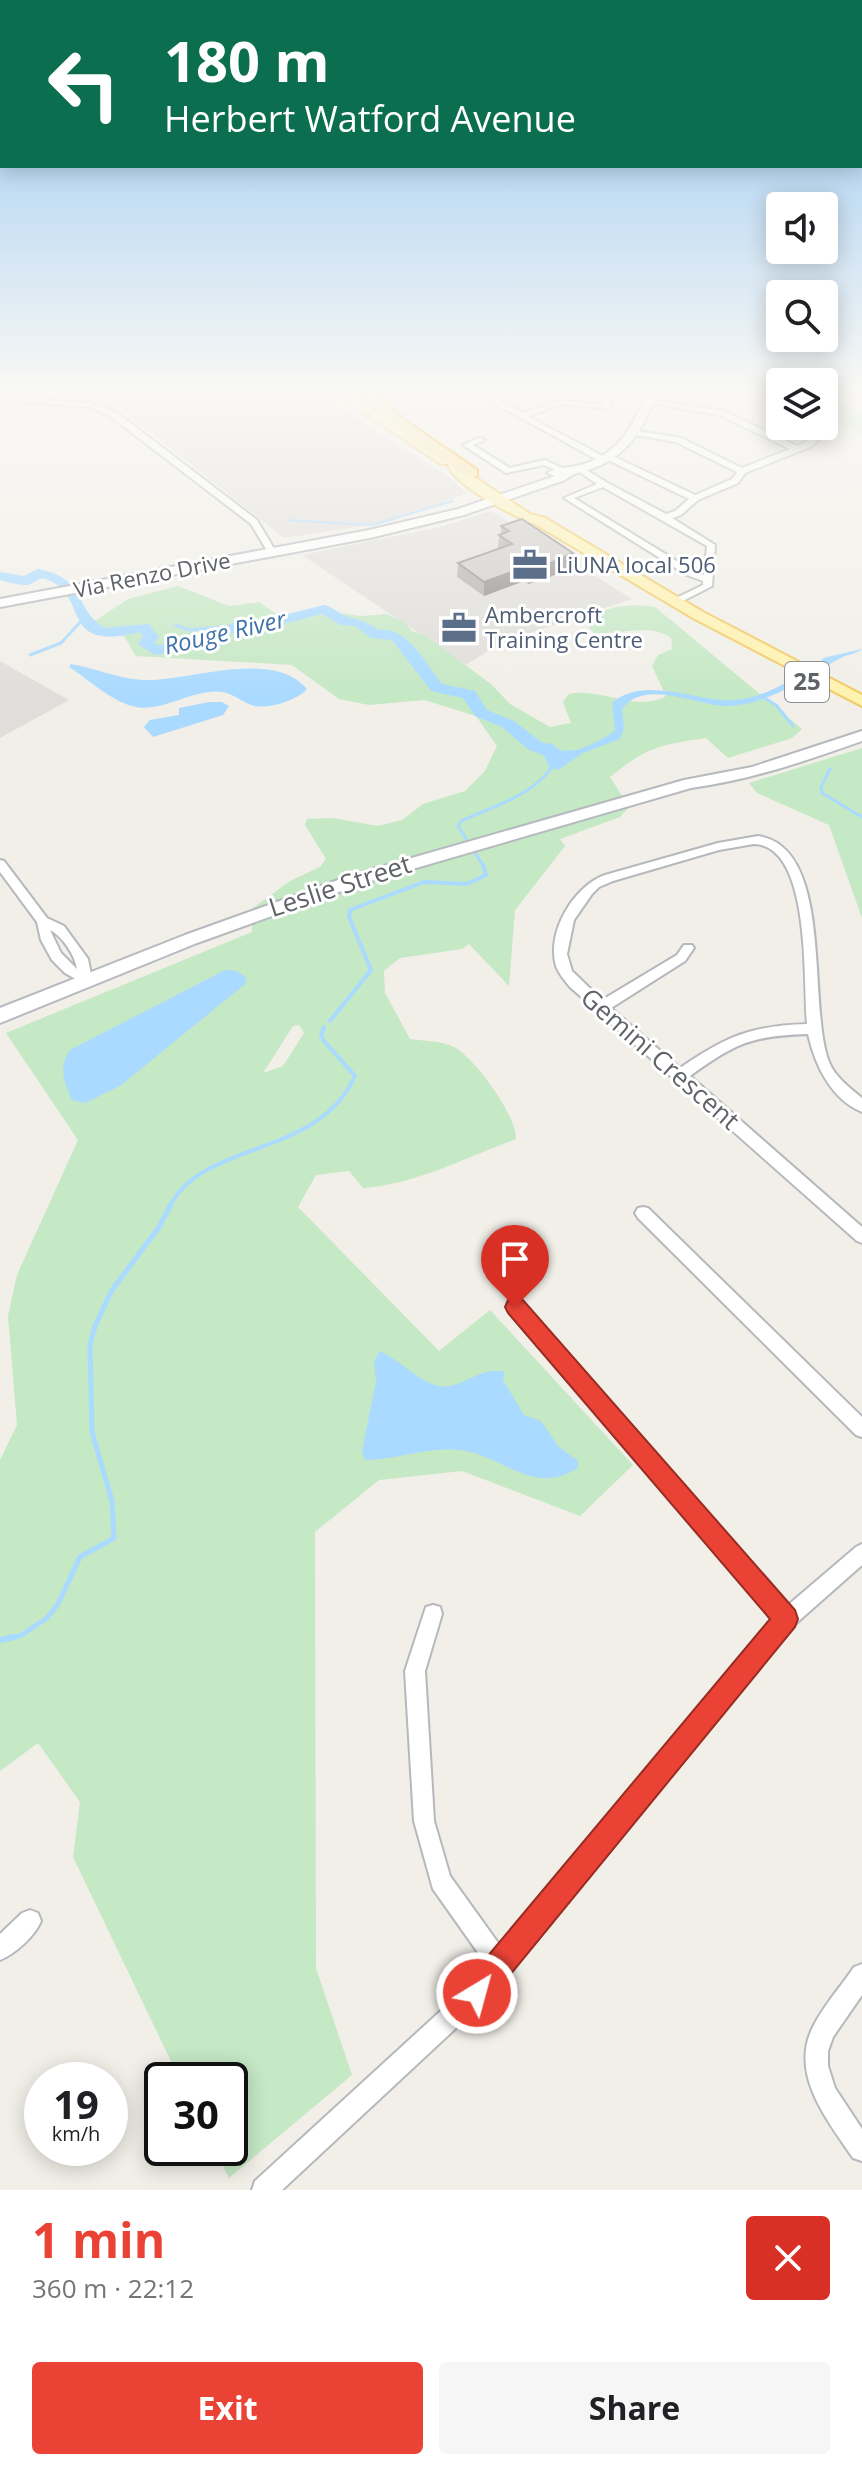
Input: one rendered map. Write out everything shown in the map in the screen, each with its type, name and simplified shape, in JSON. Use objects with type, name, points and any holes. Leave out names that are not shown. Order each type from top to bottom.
[{"type":"main road","name":"25","points":[[493,492],[499,495]]},
{"type":"main road","name":"25","points":[[496,492],[525,517],[540,521],[675,602],[862,701]]},
{"type":"main road","name":"Via Renzo Drive","points":[[0,603],[370,534],[460,512],[509,492]]},
{"type":"main road","name":"25","points":[[756,646],[782,668],[862,713]]},
{"type":"main road","name":"Leslie Street","points":[[690,783],[708,773],[862,723]]},
{"type":"main road","name":"Leslie Street","points":[[0,1016],[264,912],[452,849],[690,783],[715,781],[763,768],[862,736]]},
{"type":"street","points":[[215,492],[254,522],[272,552]]},
{"type":"street","points":[[582,492],[568,498],[690,573],[708,580]]},
{"type":"street","points":[[618,492],[711,545],[708,580],[704,588],[675,602]]},
{"type":"street","points":[[682,492],[695,498]]},
{"type":"street","points":[[665,517],[678,513],[695,498],[709,492]]},
{"type":"street","name":"Gemini Crescent","points":[[862,1106],[841,1088],[822,1062],[814,1029],[806,905],[776,846],[763,840],[746,841],[700,853],[605,879],[581,898],[560,947],[562,967],[575,984],[862,1236]]},
{"type":"street","points":[[0,864],[43,921],[44,936],[64,966],[86,980]]},
{"type":"street","points":[[602,1007],[681,958],[688,948]]},
{"type":"street","points":[[680,1076],[731,1040],[747,1033],[814,1029]]},
{"type":"street","points":[[643,1213],[862,1429]]},
{"type":"street","points":[[515,1307],[786,1619]]},
{"type":"street","points":[[264,2190],[477,1993],[786,1619],[862,1553]]},
{"type":"street","points":[[433,1614],[415,1671],[424,1821],[441,1881],[499,1963]]},
{"type":"street","points":[[0,1949],[30,1921]]},
{"type":"street","points":[[862,1975],[818,2040],[816,2066],[821,2087],[862,2149]]},
{"type":"shaded area","points":[[226,492],[466,494],[389,522],[284,538]]},
{"type":"shaded area","points":[[491,511],[632,599],[500,643],[466,665],[302,555],[440,527]]},
{"type":"shaded area","points":[[0,661],[69,700],[0,738]]},
{"type":"green space","points":[[178,586],[229,606],[259,602],[282,618],[319,611],[362,616],[387,614],[404,622],[412,631],[426,636],[491,684],[510,704],[550,727],[571,723],[563,702],[569,694],[593,694],[643,702],[666,696],[652,666],[658,655],[672,649],[671,638],[644,630],[594,633],[584,621],[618,607],[655,607],[802,729],[792,738],[728,758],[706,738],[665,746],[644,753],[610,777],[629,807],[620,817],[560,839],[565,846],[515,910],[509,986],[469,944],[462,949],[400,958],[384,971],[385,993],[410,1039],[454,1047],[472,1062],[510,1116],[516,1139],[441,1169],[383,1185],[363,1188],[349,1171],[316,1175],[298,1207],[439,1351],[490,1310],[633,1465],[580,1516],[462,1471],[379,1480],[315,1532],[316,1968],[352,2075],[248,2162],[248,2062],[171,2062],[73,1857],[80,1802],[38,1743],[0,1771],[0,1460],[17,1425],[8,1316],[17,1275],[78,1140],[6,1033],[252,932],[253,908],[290,881],[320,867],[326,859],[305,825],[307,819],[333,818],[378,826],[402,820],[423,804],[465,791],[485,771],[497,746],[476,716],[424,700],[369,705],[339,699],[292,665],[136,656],[124,636],[92,623],[128,599]],"holes":[[[299,1025],[304,1033],[283,1066],[263,1073],[293,1026]]]},
{"type":"green space","points":[[862,748],[862,918],[829,825],[757,793],[749,783]]},
{"type":"green space","points":[[223,2166],[243,2166],[229,2178]]},
{"type":"water","points":[[862,649],[758,701],[728,706],[658,694],[644,695],[622,709],[624,728],[620,739],[583,753],[558,770],[550,768],[539,745],[550,743],[566,752],[581,749],[605,737],[615,730],[612,703],[625,695],[656,690],[720,700],[746,698],[780,686],[821,663],[823,658]]},
{"type":"water","points":[[71,664],[144,680],[253,668],[274,670],[292,677],[307,689],[290,700],[268,706],[255,706],[227,693],[211,692],[143,708],[107,694],[69,667]]},
{"type":"water","points":[[222,702],[229,706],[223,715],[153,737],[144,727],[150,720],[179,715],[179,708]]},
{"type":"water","points":[[225,970],[237,971],[247,978],[245,984],[120,1086],[85,1103],[72,1100],[63,1069],[70,1050]]},
{"type":"water","points":[[380,1351],[425,1381],[439,1386],[456,1385],[487,1372],[505,1372],[503,1380],[524,1415],[541,1421],[558,1446],[578,1461],[578,1468],[561,1476],[531,1476],[489,1458],[457,1450],[433,1450],[365,1460],[362,1451],[376,1381],[374,1362]]},
{"type":"building","points":[[522,519],[573,553],[544,566],[529,570],[525,567],[484,582],[458,563],[512,544],[499,535],[509,531],[501,526]]},
{"type":"waterway","points":[[287,520],[372,525],[453,501]]},
{"type":"waterway","name":"Rouge River","points":[[0,576],[26,581],[38,573],[52,576],[69,590],[90,625],[110,633],[144,627],[151,637],[146,644],[155,650],[197,644],[235,626],[256,627],[324,609],[346,622],[358,622],[376,635],[389,633],[397,637],[437,688],[469,694],[481,713],[508,724],[535,746],[563,757],[570,754]]},
{"type":"waterway","points":[[30,655],[61,643],[84,618]]},
{"type":"waterway","points":[[176,625],[188,630],[235,626]]},
{"type":"waterway","points":[[761,696],[776,705],[793,726]]},
{"type":"waterway","points":[[483,866],[458,826],[461,821],[523,793],[553,766]]},
{"type":"waterway","points":[[830,769],[821,787],[822,793],[862,817]]},
{"type":"waterway","points":[[330,1021],[371,970],[349,917],[350,910],[424,882],[467,884],[486,875],[483,866]]},
{"type":"waterway","points":[[170,1206],[186,1185],[208,1169],[289,1136],[316,1122],[338,1102],[355,1076],[324,1041],[321,1035],[324,1027]]},
{"type":"waterway","points":[[9,1638],[20,1636],[47,1618],[58,1604],[80,1557],[114,1538],[112,1501],[92,1432],[90,1345],[95,1326],[112,1290],[159,1227],[171,1204]]},
{"type":"waterway","points":[[9,1638],[14,1637]]},
{"type":"waterway","points":[[0,1640],[9,1638]]},
{"type":"waterway","points":[[4,1639],[9,1638]]},
{"type":"place","name":"LiUNA local 506","points":[[530,565]]},
{"type":"place","name":"Ambercroft Training Centre","points":[[459,628]]},
{"type":"route","points":[[477,1993],[786,1619],[515,1307]]}]
